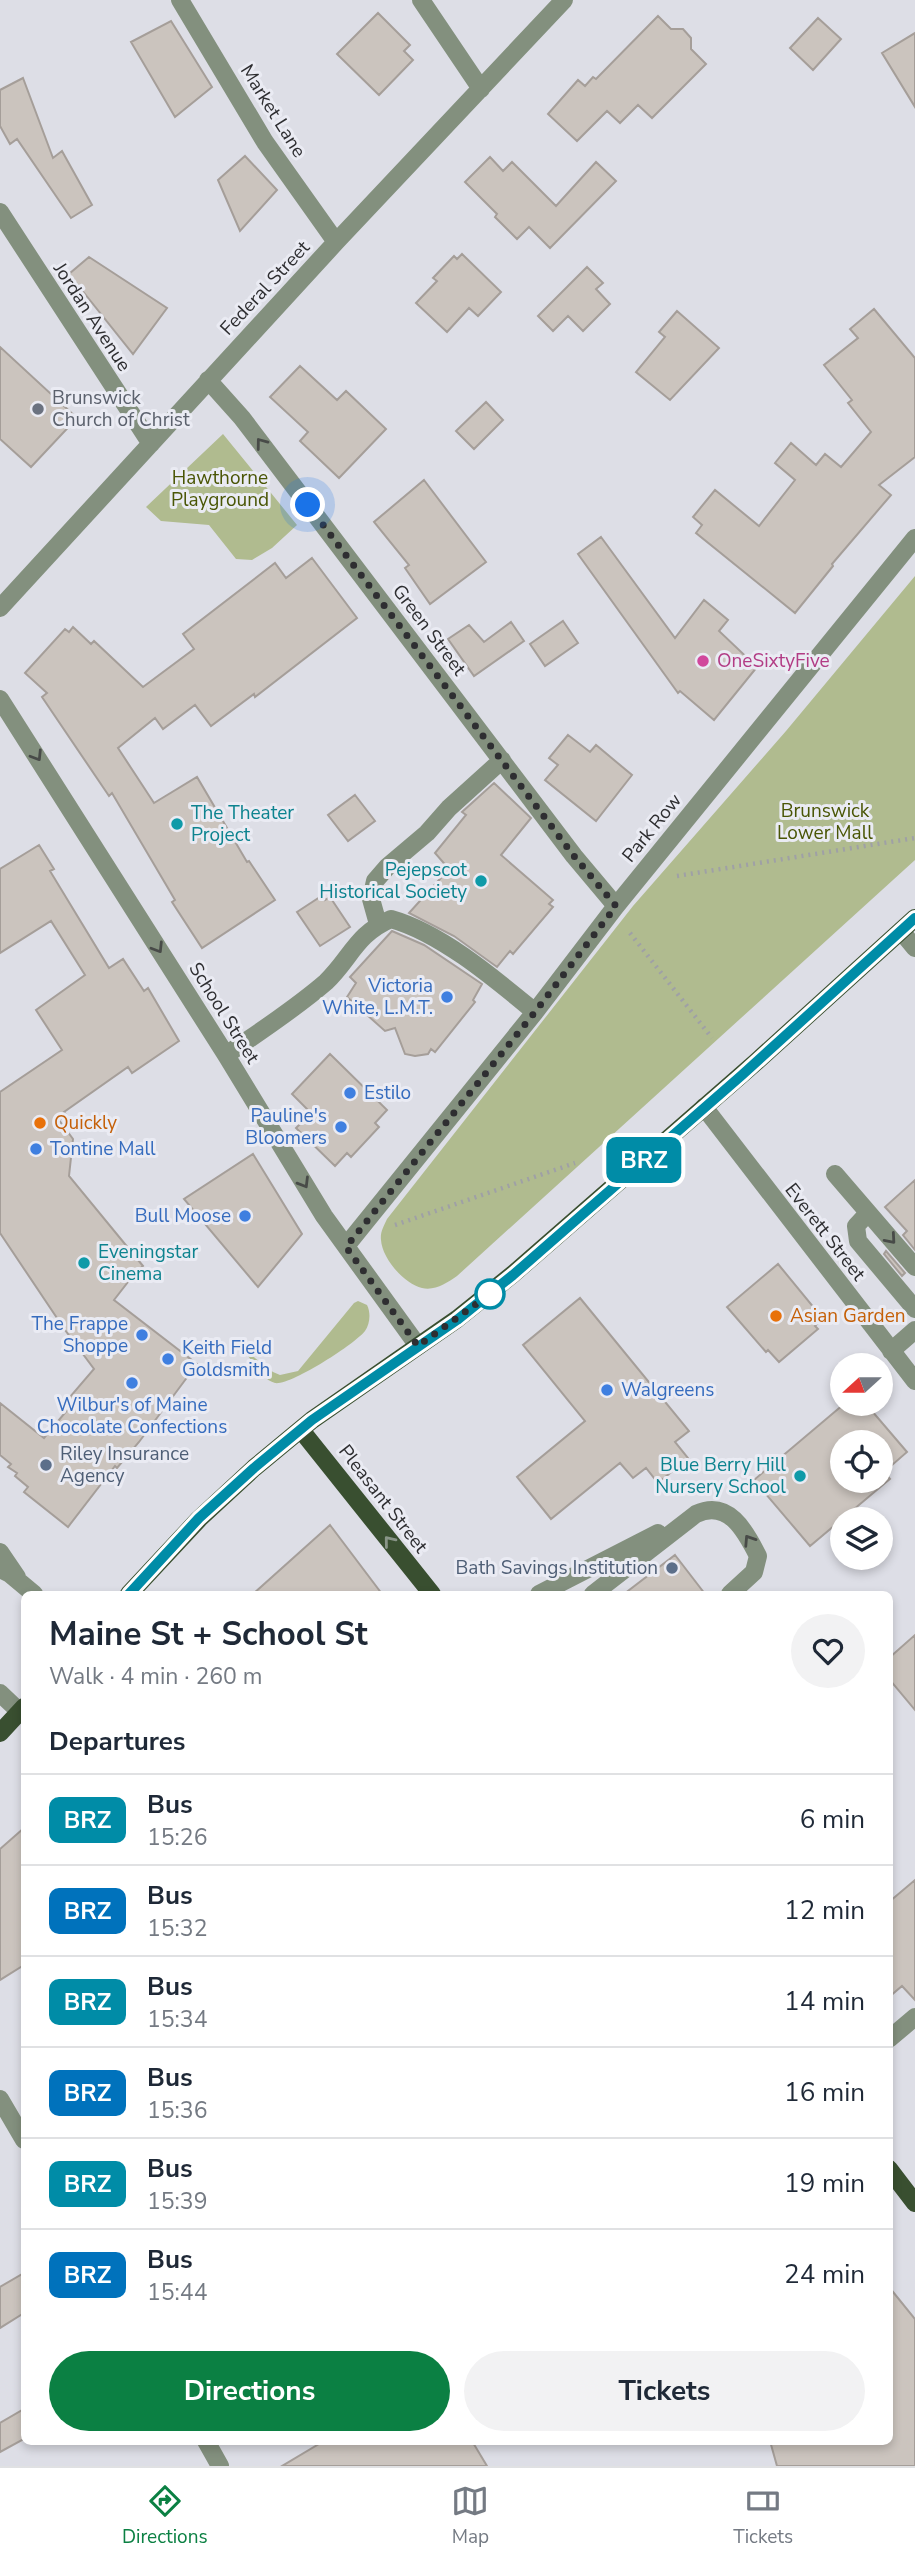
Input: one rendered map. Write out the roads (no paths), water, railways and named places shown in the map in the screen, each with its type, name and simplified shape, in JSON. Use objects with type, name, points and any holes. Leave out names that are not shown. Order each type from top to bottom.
[{"type":"main road","points":[[132,1591],[199,1518],[301,1430],[457,1320],[513,1275],[901,931]]},
{"type":"main road","name":"Pleasant Street","points":[[301,1430],[430,1591]]},
{"type":"main road","points":[[0,1733],[21,1711]]},
{"type":"main road","points":[[893,2174],[915,2203]]},
{"type":"street","name":"Market Lane","points":[[180,0],[265,142],[336,242]]},
{"type":"street","points":[[421,0],[481,89]]},
{"type":"street","name":"Federal Street","points":[[0,608],[336,242],[564,0]]},
{"type":"street","name":"Jordan Avenue","points":[[0,212],[151,444]]},
{"type":"street","name":"Green Street","points":[[208,380],[242,418],[574,856],[616,906]]},
{"type":"street","name":"Park Row","points":[[346,1247],[535,1012],[616,906],[915,538]]},
{"type":"street","name":"School Street","points":[[0,699],[346,1247],[418,1346]]},
{"type":"street","points":[[379,924],[371,899],[375,881],[502,760]]},
{"type":"street","points":[[226,1055],[298,1004],[327,980],[363,935],[391,919],[412,925],[481,969],[535,1012]]},
{"type":"street","points":[[901,931],[915,948]]},
{"type":"street","name":"Everett Street","points":[[704,1107],[915,1381]]},
{"type":"street","points":[[835,1174],[915,1267]]},
{"type":"street","points":[[868,1213],[856,1226],[858,1241],[915,1309]]},
{"type":"street","points":[[891,1351],[915,1330]]},
{"type":"street","points":[[545,1591],[709,1508],[723,1510],[737,1522],[758,1556],[754,1572],[733,1591]]},
{"type":"street","points":[[597,1591],[696,1514]]},
{"type":"street","points":[[0,1552],[28,1588]]},
{"type":"street","points":[[0,1569],[28,1588]]},
{"type":"street","points":[[0,1693],[21,1709]]},
{"type":"street","points":[[893,2036],[915,2017]]},
{"type":"street","points":[[0,2099],[21,2135]]},
{"type":"street","points":[[208,2445],[220,2466]]},
{"type":"place","name":"Brunswick Church of Christ","points":[[38,409]]},
{"type":"place","name":"OneSixtyFive","points":[[703,661]]},
{"type":"place","name":"The Theater Project","points":[[177,824]]},
{"type":"place","name":"Pejepscot Historical Society","points":[[481,881]]},
{"type":"place","name":"Victoria White, L.M.T.","points":[[447,997]]},
{"type":"place","name":"Estilo","points":[[350,1093]]},
{"type":"place","name":"Quickly","points":[[40,1123]]},
{"type":"place","name":"Pauline's Bloomers","points":[[341,1127]]},
{"type":"place","name":"Tontine Mall","points":[[36,1149]]},
{"type":"place","name":"Bull Moose","points":[[245,1216]]},
{"type":"place","name":"Eveningstar Cinema","points":[[84,1263]]},
{"type":"place","name":"Asian Garden","points":[[776,1316]]},
{"type":"place","name":"The Frappe Shoppe","points":[[142,1335]]},
{"type":"place","name":"Keith Field Goldsmith","points":[[168,1359]]},
{"type":"place","name":"Wilbur's of Maine Chocolate Confections","points":[[132,1383]]},
{"type":"place","name":"Walgreens","points":[[607,1390]]},
{"type":"place","name":"Riley Insurance Agency","points":[[46,1465]]},
{"type":"place","name":"Blue Berry Hill Nursery School","points":[[800,1476]]},
{"type":"place","name":"Bath Savings Institution","points":[[672,1568]]},
{"type":"park label","name":"Hawthorne Playground","points":[[220,489]]},
{"type":"park label","name":"Brunswick Lower Mall","points":[[825,822]]}]
